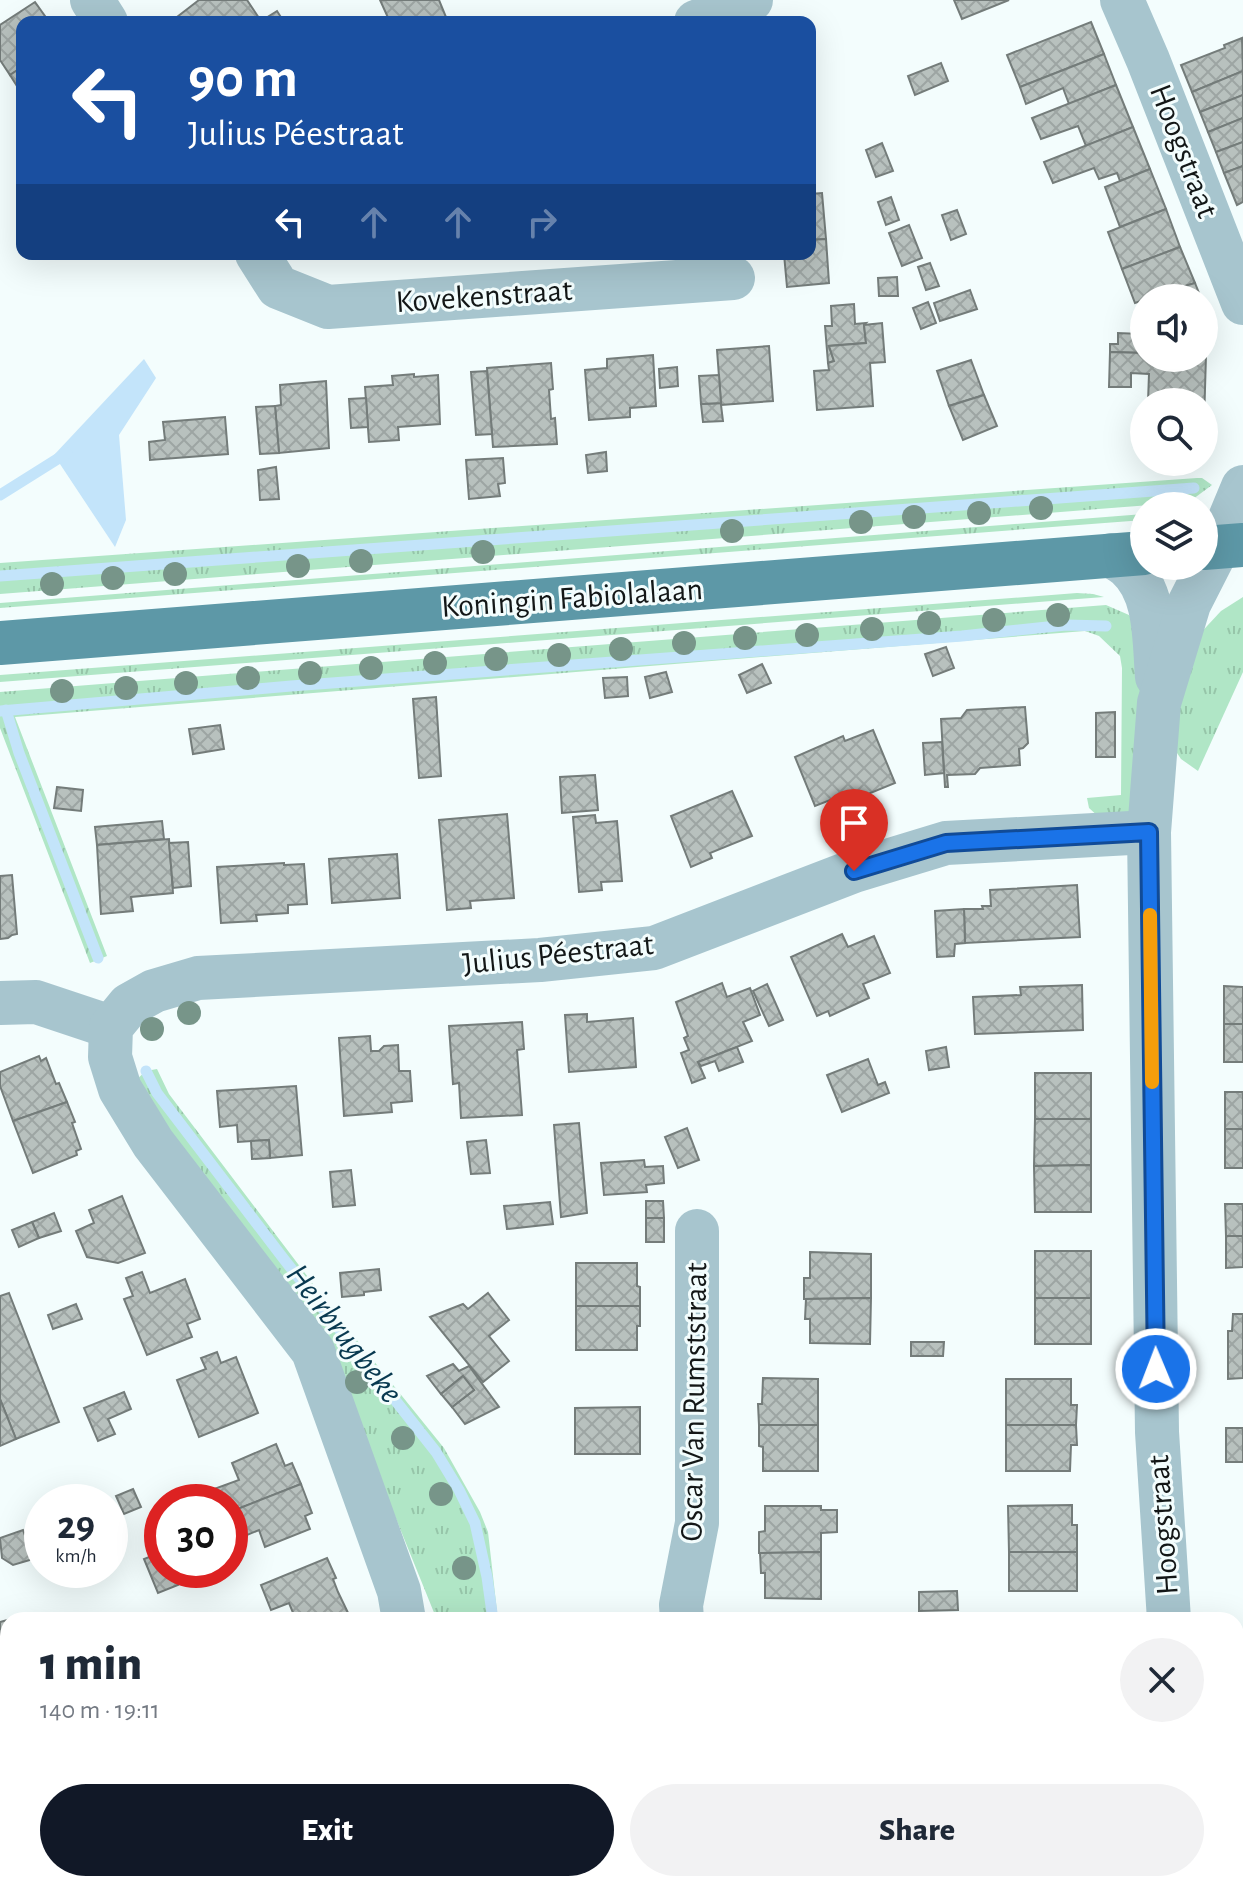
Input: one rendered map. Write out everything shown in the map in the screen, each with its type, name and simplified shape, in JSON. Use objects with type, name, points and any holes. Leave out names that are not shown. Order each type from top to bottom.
[{"type":"main road","name":"Koningin Fabiolalaan","points":[[0,643],[1127,554]]},
{"type":"street","points":[[711,16],[751,0]]},
{"type":"street","name":"Hoogstraat","points":[[1122,0],[1243,303]]},
{"type":"street","name":"Kovekenstraat","points":[[261,260],[278,287],[328,307],[733,278]]},
{"type":"street","name":"Hoogstraat","points":[[1168,1612],[1157,1432],[1149,832],[1159,703],[1189,604],[1222,547],[1243,487]]},
{"type":"street","points":[[1127,554],[1129,568],[1142,586],[1153,619],[1159,703]]},
{"type":"street","name":"Julius Péestraat","points":[[111,1027],[129,1005],[154,991],[198,978],[540,960],[654,948],[854,871],[946,843],[1149,832]]},
{"type":"street","points":[[0,1003],[36,1002],[111,1027],[110,1057],[120,1089],[153,1143],[313,1351],[399,1591],[403,1612]]},
{"type":"street","name":"Oscar Van Rumststraat","points":[[681,1612],[697,1523],[697,1231]]},
{"type":"green space","points":[[1202,478],[1212,485],[1203,492],[1130,492],[1130,507],[0,594],[0,563]]},
{"type":"green space","points":[[1130,515],[1130,521],[0,608],[0,603]]},
{"type":"green space","points":[[1077,593],[1104,597],[0,682],[0,675]]},
{"type":"green space","points":[[1243,597],[1243,672],[1198,771],[1181,759],[1171,744],[1194,640],[1221,611]]},
{"type":"green space","points":[[1106,605],[1129,615],[1146,634],[1131,812],[1100,818],[1089,808],[1087,798],[1121,795],[1122,668],[1120,656],[1099,636],[1085,631],[15,717],[107,956],[90,963],[0,728],[0,692]]},
{"type":"green space","points":[[157,1069],[169,1094],[339,1318],[444,1448],[488,1532],[497,1612],[434,1612],[331,1358],[136,1080],[146,1071]]},
{"type":"water","points":[[144,359],[156,378],[119,435],[126,520],[115,547],[54,455]]},
{"type":"building","points":[[199,0],[247,0],[258,16],[178,16]]},
{"type":"building","points":[[380,0],[439,0],[446,16],[387,16]]},
{"type":"building","points":[[954,0],[1009,0],[962,19]]},
{"type":"building","points":[[35,2],[45,16],[16,16],[16,71],[10,75],[0,60],[0,25]]},
{"type":"building","points":[[1091,22],[1104,54],[1020,87],[1007,55]]},
{"type":"building","points":[[1242,38],[1243,71],[1192,92],[1181,65]]},
{"type":"building","points":[[1104,54],[1116,85],[1069,104],[1063,88],[1026,104],[1020,87]]},
{"type":"building","points":[[941,63],[948,81],[915,95],[908,76]]},
{"type":"building","points":[[16,71],[16,84],[10,75]]},
{"type":"building","points":[[1243,71],[1243,95],[1200,112],[1192,92]]},
{"type":"building","points":[[1116,85],[1133,127],[1086,146],[1078,126],[1041,139],[1032,118]]},
{"type":"building","points":[[1243,95],[1243,118],[1208,132],[1200,112]]},
{"type":"building","points":[[1243,118],[1243,142],[1216,152],[1208,132]]},
{"type":"building","points":[[1133,127],[1150,169],[1120,181],[1117,173],[1099,179],[1094,168],[1053,183],[1044,162]]},
{"type":"building","points":[[1243,142],[1243,166],[1224,173],[1216,152]]},
{"type":"building","points":[[882,143],[893,171],[876,177],[866,150]]},
{"type":"building","points":[[1243,166],[1243,202],[1237,205],[1224,173]]},
{"type":"building","points":[[1150,169],[1166,209],[1120,227],[1105,187]]},
{"type":"building","points":[[822,193],[826,239],[816,240],[816,194]]},
{"type":"building","points":[[891,197],[899,220],[886,225],[878,202]]},
{"type":"building","points":[[1166,209],[1180,247],[1122,269],[1108,232]]},
{"type":"building","points":[[957,210],[966,234],[951,240],[942,215]]},
{"type":"building","points":[[909,225],[922,258],[902,266],[889,233]]},
{"type":"building","points":[[826,239],[829,283],[787,287],[785,260],[816,260],[816,240]]},
{"type":"building","points":[[1180,247],[1195,283],[1130,284],[1130,290],[1122,269]]},
{"type":"building","points":[[930,263],[939,286],[926,290],[918,267]]},
{"type":"building","points":[[897,277],[898,296],[879,296],[878,278]]},
{"type":"building","points":[[970,290],[977,309],[940,321],[934,303]]},
{"type":"building","points":[[928,302],[936,323],[921,329],[913,308]]},
{"type":"building","points":[[854,304],[855,324],[866,323],[866,343],[829,346],[834,361],[828,363],[825,326],[832,326],[831,306]]},
{"type":"building","points":[[882,323],[885,362],[870,363],[873,406],[817,410],[814,371],[829,370],[828,363],[834,361],[829,346],[866,343],[864,325]]},
{"type":"building","points":[[1118,333],[1130,334],[1130,353],[1110,352],[1110,344],[1118,344]]},
{"type":"building","points":[[769,346],[773,401],[721,405],[723,421],[703,422],[701,404],[721,403],[717,350]]},
{"type":"building","points":[[1110,352],[1130,353],[1130,372],[1206,372],[1205,388],[1148,388],[1149,374],[1131,373],[1131,387],[1109,387]]},
{"type":"building","points":[[653,355],[656,406],[630,408],[630,417],[589,420],[585,370],[607,368],[607,359]]},
{"type":"building","points":[[971,360],[984,395],[949,406],[937,371]]},
{"type":"building","points":[[551,363],[551,419],[555,418],[557,444],[493,447],[487,368]]},
{"type":"building","points":[[677,367],[678,386],[660,388],[659,369]]},
{"type":"building","points":[[487,371],[492,434],[476,435],[471,372]]},
{"type":"building","points":[[414,374],[414,377],[438,375],[440,424],[398,427],[399,440],[369,442],[365,387],[393,385],[392,376]]},
{"type":"building","points":[[719,375],[721,403],[701,404],[699,376]]},
{"type":"building","points":[[326,381],[329,448],[279,453],[275,406],[281,405],[280,385]]},
{"type":"building","points":[[984,395],[997,426],[963,440],[949,406]]},
{"type":"building","points":[[366,398],[368,427],[351,428],[349,399]]},
{"type":"building","points":[[275,406],[279,453],[260,454],[256,407]]},
{"type":"building","points":[[225,417],[228,454],[150,460],[149,442],[165,440],[163,422]]},
{"type":"building","points":[[606,452],[607,471],[588,473],[586,455]]},
{"type":"building","points":[[503,458],[505,483],[498,484],[500,496],[469,499],[466,460]]},
{"type":"building","points":[[276,467],[279,499],[260,500],[258,470]]},
{"type":"building","points":[[946,647],[954,668],[933,676],[925,654]]},
{"type":"building","points":[[762,664],[771,683],[747,693],[739,675]]},
{"type":"building","points":[[666,672],[672,692],[650,698],[645,677]]},
{"type":"building","points":[[627,677],[628,696],[605,698],[603,678]]},
{"type":"building","points":[[436,697],[441,776],[419,778],[413,699]]},
{"type":"building","points":[[1025,707],[1028,743],[1019,749],[1020,765],[980,768],[975,774],[947,775],[948,787],[945,787],[941,719],[961,718],[967,710]]},
{"type":"building","points":[[1115,712],[1115,757],[1096,757],[1096,713]]},
{"type":"building","points":[[220,725],[224,749],[193,754],[189,729]]},
{"type":"building","points":[[873,730],[895,783],[851,801],[848,793],[815,806],[795,757],[843,736],[845,741]]},
{"type":"building","points":[[942,742],[944,773],[925,775],[923,743]]},
{"type":"building","points":[[595,775],[598,810],[562,813],[560,777]]},
{"type":"building","points":[[57,787],[83,790],[81,811],[54,808]]},
{"type":"building","points":[[732,791],[752,836],[710,853],[712,858],[691,867],[671,816]]},
{"type":"building","points":[[507,814],[514,898],[470,901],[471,908],[447,910],[439,820]]},
{"type":"building","points":[[595,815],[596,823],[617,821],[622,881],[601,882],[602,890],[579,892],[573,817]]},
{"type":"building","points":[[162,821],[164,839],[97,845],[95,827]]},
{"type":"building","points":[[169,839],[173,893],[131,897],[133,911],[101,914],[97,845]]},
{"type":"building","points":[[188,842],[191,886],[173,888],[169,843]]},
{"type":"building","points":[[397,854],[400,898],[332,903],[329,859]]},
{"type":"building","points":[[304,864],[307,904],[288,905],[288,913],[256,915],[257,921],[221,923],[217,867]]},
{"type":"building","points":[[12,875],[17,934],[0,939],[0,876]]},
{"type":"building","points":[[1077,885],[1080,937],[965,943],[964,909],[991,906],[990,890]]},
{"type":"building","points":[[964,909],[965,943],[955,944],[954,956],[937,957],[935,911]]},
{"type":"building","points":[[842,934],[848,947],[874,936],[890,973],[863,984],[869,998],[830,1016],[828,1011],[817,1016],[791,957]]},
{"type":"building","points":[[722,983],[727,997],[750,988],[760,1015],[743,1022],[752,1041],[698,1062],[705,1078],[692,1083],[681,1053],[689,1050],[684,1038],[688,1036],[676,1002]]},
{"type":"building","points":[[767,984],[783,1020],[769,1026],[753,991]]},
{"type":"building","points":[[1082,985],[1083,1030],[975,1034],[973,997],[1021,995],[1020,987]]},
{"type":"building","points":[[1224,986],[1243,987],[1243,1024],[1224,1024]]},
{"type":"building","points":[[587,1014],[587,1022],[633,1018],[636,1067],[569,1072],[565,1015]]},
{"type":"building","points":[[522,1022],[524,1049],[517,1050],[522,1115],[461,1118],[459,1083],[453,1084],[449,1026]]},
{"type":"building","points":[[1224,1024],[1243,1024],[1243,1062],[1224,1062]]},
{"type":"building","points":[[370,1036],[371,1051],[398,1045],[399,1071],[410,1071],[412,1101],[391,1103],[392,1112],[344,1116],[339,1038]]},
{"type":"building","points":[[737,1047],[743,1062],[719,1071],[715,1061],[701,1066],[698,1062]]},
{"type":"building","points":[[946,1047],[949,1067],[929,1070],[926,1051]]},
{"type":"building","points":[[39,1056],[41,1061],[46,1058],[67,1102],[13,1121],[0,1086],[0,1072]]},
{"type":"building","points":[[868,1059],[878,1085],[885,1082],[889,1093],[842,1112],[827,1075]]},
{"type":"building","points":[[1035,1073],[1091,1073],[1091,1119],[1035,1119]]},
{"type":"building","points":[[296,1086],[302,1155],[270,1158],[269,1140],[238,1142],[237,1125],[220,1127],[217,1091]]},
{"type":"building","points":[[1225,1092],[1243,1092],[1243,1129],[1225,1129]]},
{"type":"building","points":[[67,1102],[81,1149],[76,1151],[77,1155],[33,1173],[13,1121]]},
{"type":"building","points":[[1035,1119],[1091,1119],[1091,1165],[1034,1166]]},
{"type":"building","points":[[579,1123],[587,1213],[561,1217],[554,1125]]},
{"type":"building","points":[[687,1128],[699,1160],[678,1168],[665,1137]]},
{"type":"building","points":[[1225,1129],[1243,1129],[1243,1168],[1225,1168]]},
{"type":"building","points":[[269,1140],[270,1158],[252,1159],[251,1141]]},
{"type":"building","points":[[486,1140],[490,1173],[471,1174],[467,1142]]},
{"type":"building","points":[[644,1160],[645,1167],[663,1166],[664,1183],[646,1185],[647,1192],[604,1195],[601,1163]]},
{"type":"building","points":[[1091,1165],[1091,1212],[1035,1212],[1034,1166]]},
{"type":"building","points":[[351,1170],[355,1205],[333,1207],[330,1172]]},
{"type":"building","points":[[122,1196],[145,1253],[118,1263],[87,1257],[76,1231],[94,1223],[89,1210]]},
{"type":"building","points":[[646,1201],[663,1201],[664,1218],[646,1218]]},
{"type":"building","points":[[550,1202],[553,1224],[507,1229],[504,1206]]},
{"type":"building","points":[[1225,1204],[1243,1204],[1243,1236],[1226,1236]]},
{"type":"building","points":[[54,1213],[61,1231],[39,1238],[32,1222]]},
{"type":"building","points":[[646,1218],[664,1218],[664,1242],[646,1242]]},
{"type":"building","points":[[32,1222],[39,1238],[19,1247],[12,1230]]},
{"type":"building","points":[[1226,1236],[1243,1236],[1243,1267],[1226,1268]]},
{"type":"building","points":[[1035,1251],[1091,1251],[1091,1298],[1035,1298]]},
{"type":"building","points":[[810,1252],[871,1254],[871,1298],[804,1299],[804,1278],[810,1278]]},
{"type":"building","points":[[576,1263],[637,1263],[640,1306],[576,1306]]},
{"type":"building","points":[[379,1269],[381,1290],[342,1297],[340,1273]]},
{"type":"building","points":[[142,1272],[150,1293],[185,1279],[200,1319],[187,1324],[192,1337],[147,1355],[124,1299],[133,1296],[126,1278]]},
{"type":"building","points":[[9,1293],[59,1422],[16,1439],[0,1399],[0,1296]]},
{"type":"building","points":[[488,1293],[509,1320],[489,1336],[509,1361],[483,1382],[430,1317],[463,1304],[468,1309]]},
{"type":"building","points":[[871,1298],[870,1344],[810,1343],[810,1319],[805,1319],[806,1299]]},
{"type":"building","points":[[1035,1298],[1091,1298],[1091,1344],[1035,1344]]},
{"type":"building","points":[[76,1304],[82,1319],[53,1329],[48,1315]]},
{"type":"building","points":[[576,1306],[640,1306],[637,1350],[576,1350]]},
{"type":"building","points":[[1233,1314],[1243,1314],[1243,1378],[1228,1379],[1228,1331],[1232,1331]]},
{"type":"building","points":[[911,1342],[944,1342],[943,1356],[911,1356]]},
{"type":"building","points":[[217,1352],[221,1363],[236,1357],[258,1413],[199,1437],[177,1380],[206,1369],[201,1358]]},
{"type":"building","points":[[453,1364],[459,1371],[469,1366],[499,1407],[465,1424],[452,1407],[474,1390],[463,1376],[441,1394],[427,1376]]},
{"type":"building","points":[[463,1376],[474,1390],[452,1407],[441,1394]]},
{"type":"building","points":[[763,1378],[818,1379],[818,1425],[759,1425],[758,1404],[762,1404]]},
{"type":"building","points":[[1006,1379],[1071,1379],[1071,1405],[1077,1405],[1076,1425],[1006,1425]]},
{"type":"building","points":[[124,1392],[131,1409],[108,1419],[115,1434],[98,1441],[84,1408]]},
{"type":"building","points":[[0,1399],[16,1439],[0,1446]]},
{"type":"building","points":[[640,1407],[640,1454],[575,1454],[575,1408]]},
{"type":"building","points":[[759,1425],[818,1425],[818,1471],[763,1471]]},
{"type":"building","points":[[1006,1425],[1076,1425],[1077,1445],[1071,1445],[1070,1471],[1006,1471]]},
{"type":"building","points":[[1226,1428],[1243,1428],[1243,1462],[1226,1462]]},
{"type":"building","points":[[276,1444],[285,1466],[292,1463],[301,1484],[248,1505],[248,1484],[228,1484],[239,1480],[232,1463]]},
{"type":"building","points":[[301,1484],[312,1513],[305,1516],[310,1529],[265,1547],[259,1530],[248,1535],[248,1505]]},
{"type":"building","points":[[133,1489],[141,1507],[128,1512],[128,1491]]},
{"type":"building","points":[[1072,1505],[1072,1525],[1077,1525],[1077,1552],[1009,1552],[1008,1506]]},
{"type":"building","points":[[765,1506],[821,1506],[821,1510],[837,1510],[837,1532],[821,1533],[821,1552],[759,1553],[759,1532],[765,1531]]},
{"type":"building","points":[[23,1530],[24,1562],[13,1565],[2,1558],[0,1538]]},
{"type":"building","points":[[821,1552],[821,1599],[765,1598],[765,1573],[761,1573],[760,1553]]},
{"type":"building","points":[[1009,1552],[1077,1552],[1077,1591],[1009,1591]]},
{"type":"building","points":[[327,1558],[348,1612],[293,1612],[289,1603],[271,1610],[261,1585]]},
{"type":"building","points":[[957,1591],[958,1610],[919,1611],[919,1592]]},
{"type":"waterway","name":"Heirbrugbeke","points":[[0,495],[67,453]]},
{"type":"waterway","points":[[0,576],[1194,488]]},
{"type":"waterway","points":[[0,711],[962,636],[1066,625],[1106,626]]},
{"type":"waterway","name":"Heirbrugbeke","points":[[6,710],[19,753],[98,958]]},
{"type":"waterway","name":"Heirbrugbeke","points":[[146,1071],[157,1093],[436,1452],[475,1523],[492,1612]]},
{"type":"slow traffic","points":[[1150,915],[1152,1082]]},
{"type":"route","points":[[854,871],[946,843],[1149,832],[1156,1369]]}]
